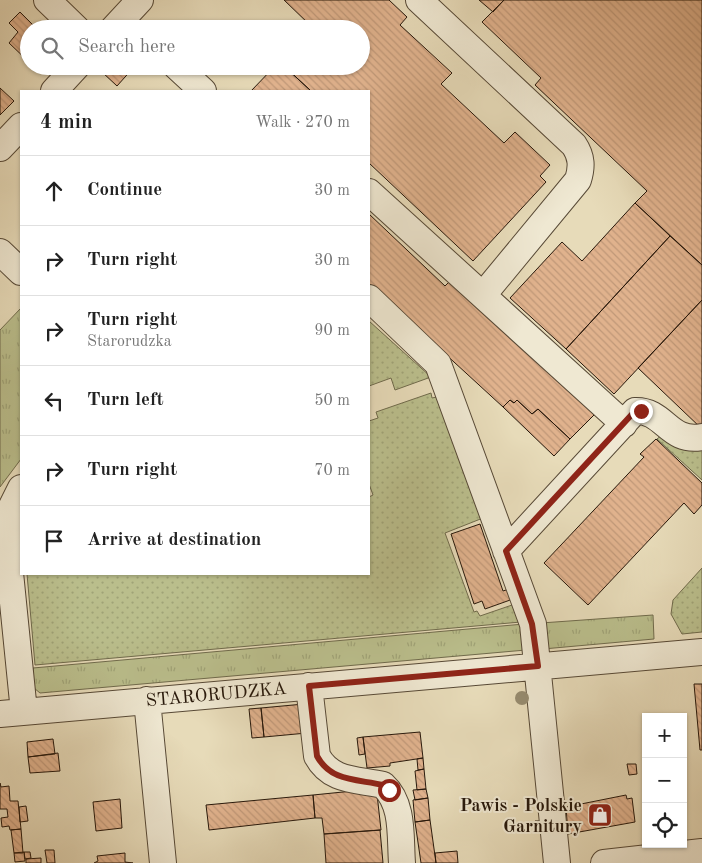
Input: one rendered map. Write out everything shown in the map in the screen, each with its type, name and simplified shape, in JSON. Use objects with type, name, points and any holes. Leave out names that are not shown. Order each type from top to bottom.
[{"type":"street","points":[[47,0],[68,20]]},
{"type":"street","points":[[419,0],[574,145],[581,161],[582,167],[578,180],[484,295]]},
{"type":"street","points":[[55,90],[69,75]]},
{"type":"street","points":[[186,75],[202,90]]},
{"type":"street","points":[[0,148],[20,127]]},
{"type":"street","points":[[370,193],[624,424]]},
{"type":"street","points":[[0,252],[20,271]]},
{"type":"street","points":[[370,299],[438,364],[532,624],[538,666],[557,863]]},
{"type":"street","points":[[506,551],[635,411],[655,416],[681,437],[691,439],[702,437]]},
{"type":"street","points":[[12,713],[7,543],[10,510],[20,490]]},
{"type":"street","name":"STARORUDZKA","points":[[12,713],[702,652]]},
{"type":"street","points":[[309,686],[317,756],[322,765],[333,775],[383,785],[389,790],[397,803],[402,863]]},
{"type":"street","points":[[147,700],[164,863]]},
{"type":"street","points":[[604,863],[702,852]]},
{"type":"green space","points":[[20,309],[20,460],[0,487],[0,330]]},
{"type":"green space","points":[[370,322],[431,377],[395,390],[391,378],[370,386]]},
{"type":"green space","points":[[431,393],[432,398],[441,396],[483,518],[445,533],[474,612],[477,611],[480,616],[515,604],[521,622],[35,665],[27,575],[370,575],[370,496],[373,495],[370,487],[370,421],[378,418],[376,412]]},
{"type":"green space","points":[[663,434],[702,442],[702,480],[657,439]]},
{"type":"green space","points":[[702,568],[702,632],[682,634],[671,614],[673,600]]},
{"type":"green space","points":[[653,615],[654,639],[543,649],[541,623]]},
{"type":"green space","points":[[524,624],[526,650],[40,693],[34,688],[33,668]]},
{"type":"building","points":[[284,0],[389,0],[407,17],[400,25],[452,73],[441,84],[504,143],[515,132],[550,165],[540,176],[546,182],[473,261],[370,164],[370,90],[310,90],[294,75],[370,75],[370,20],[305,20]]},
{"type":"building","points":[[479,0],[504,0],[493,12]]},
{"type":"building","points":[[504,0],[702,0],[702,265],[635,203],[647,191],[535,85],[541,78],[482,22]]},
{"type":"building","points":[[20,12],[28,20],[20,20],[20,53],[9,43],[18,32],[9,23]]},
{"type":"building","points":[[105,75],[127,75],[117,86]]},
{"type":"building","points":[[266,75],[294,75],[310,90],[252,90]]},
{"type":"building","points":[[0,88],[14,101],[0,115]]},
{"type":"building","points":[[635,203],[670,236],[566,349],[510,298],[562,242],[582,261]]},
{"type":"building","points":[[370,215],[445,286],[451,280],[595,414],[570,439],[538,409],[532,414],[517,400],[514,403],[510,400],[503,407],[370,285]]},
{"type":"building","points":[[670,236],[702,265],[702,300],[614,394],[566,349]]},
{"type":"building","points":[[702,300],[702,429],[638,368]]},
{"type":"building","points":[[510,400],[514,403],[517,400],[532,414],[538,409],[570,439],[554,456],[503,407]]},
{"type":"building","points":[[656,439],[702,483],[702,505],[694,514],[684,503],[588,605],[544,563],[644,457],[640,454]]},
{"type":"building","points":[[480,524],[503,591],[509,589],[513,599],[485,609],[482,601],[474,604],[451,534]]},
{"type":"building","points":[[694,684],[702,684],[702,750],[700,750]]},
{"type":"building","points":[[304,704],[307,733],[264,737],[261,708]]},
{"type":"building","points":[[261,708],[264,737],[252,738],[249,709]]},
{"type":"building","points":[[420,732],[423,758],[390,763],[390,766],[367,768],[363,737]]},
{"type":"building","points":[[363,737],[365,754],[359,755],[357,738]]},
{"type":"building","points":[[53,739],[55,754],[28,757],[27,742]]},
{"type":"building","points":[[58,753],[60,771],[30,773],[28,757]]},
{"type":"building","points":[[423,758],[424,769],[418,770],[417,759]]},
{"type":"building","points":[[627,764],[636,764],[637,774],[629,775]]},
{"type":"building","points":[[424,769],[426,789],[417,790],[415,771]]},
{"type":"building","points":[[0,783],[1,787],[9,786],[10,801],[18,801],[21,829],[10,830],[9,826],[2,827],[1,818],[8,817],[7,809],[0,809]]},
{"type":"building","points":[[373,789],[377,794],[381,830],[324,834],[322,818],[315,818],[313,795]]},
{"type":"building","points":[[426,789],[428,798],[415,800],[413,790]]},
{"type":"building","points":[[313,795],[315,818],[209,830],[206,805]]},
{"type":"building","name":"Pawis - Polskie Garnitury","points":[[626,795],[627,799],[632,798],[635,822],[568,834],[566,807]]},
{"type":"building","points":[[428,798],[430,820],[415,822],[413,800]]},
{"type":"building","points":[[120,799],[122,828],[96,831],[93,802]]},
{"type":"building","points":[[26,806],[28,821],[20,822],[19,807]]},
{"type":"building","points":[[430,820],[436,863],[421,863],[415,822]]},
{"type":"building","points":[[535,821],[541,821],[541,828],[535,829]]},
{"type":"building","points":[[21,829],[23,853],[14,853],[11,830]]},
{"type":"building","points":[[380,830],[383,863],[326,863],[324,834]]},
{"type":"building","points":[[45,850],[54,850],[55,863],[47,863]]},
{"type":"building","points":[[457,851],[458,863],[436,863],[435,853]]},
{"type":"building","points":[[24,852],[30,852],[31,858],[25,859]]},
{"type":"building","points":[[24,852],[25,861],[15,862],[14,853]]},
{"type":"building","points":[[125,853],[125,862],[133,863],[94,863],[98,861],[97,856]]},
{"type":"building","points":[[41,858],[41,863],[26,863],[26,859]]},
{"type":"place","name":"Pawis - Polskie Garnitury","points":[[600,815]]},
{"type":"route","points":[[389,790],[383,785],[333,775],[322,765],[317,756],[309,686],[538,666],[532,624],[506,551],[635,411],[641,411]]}]
